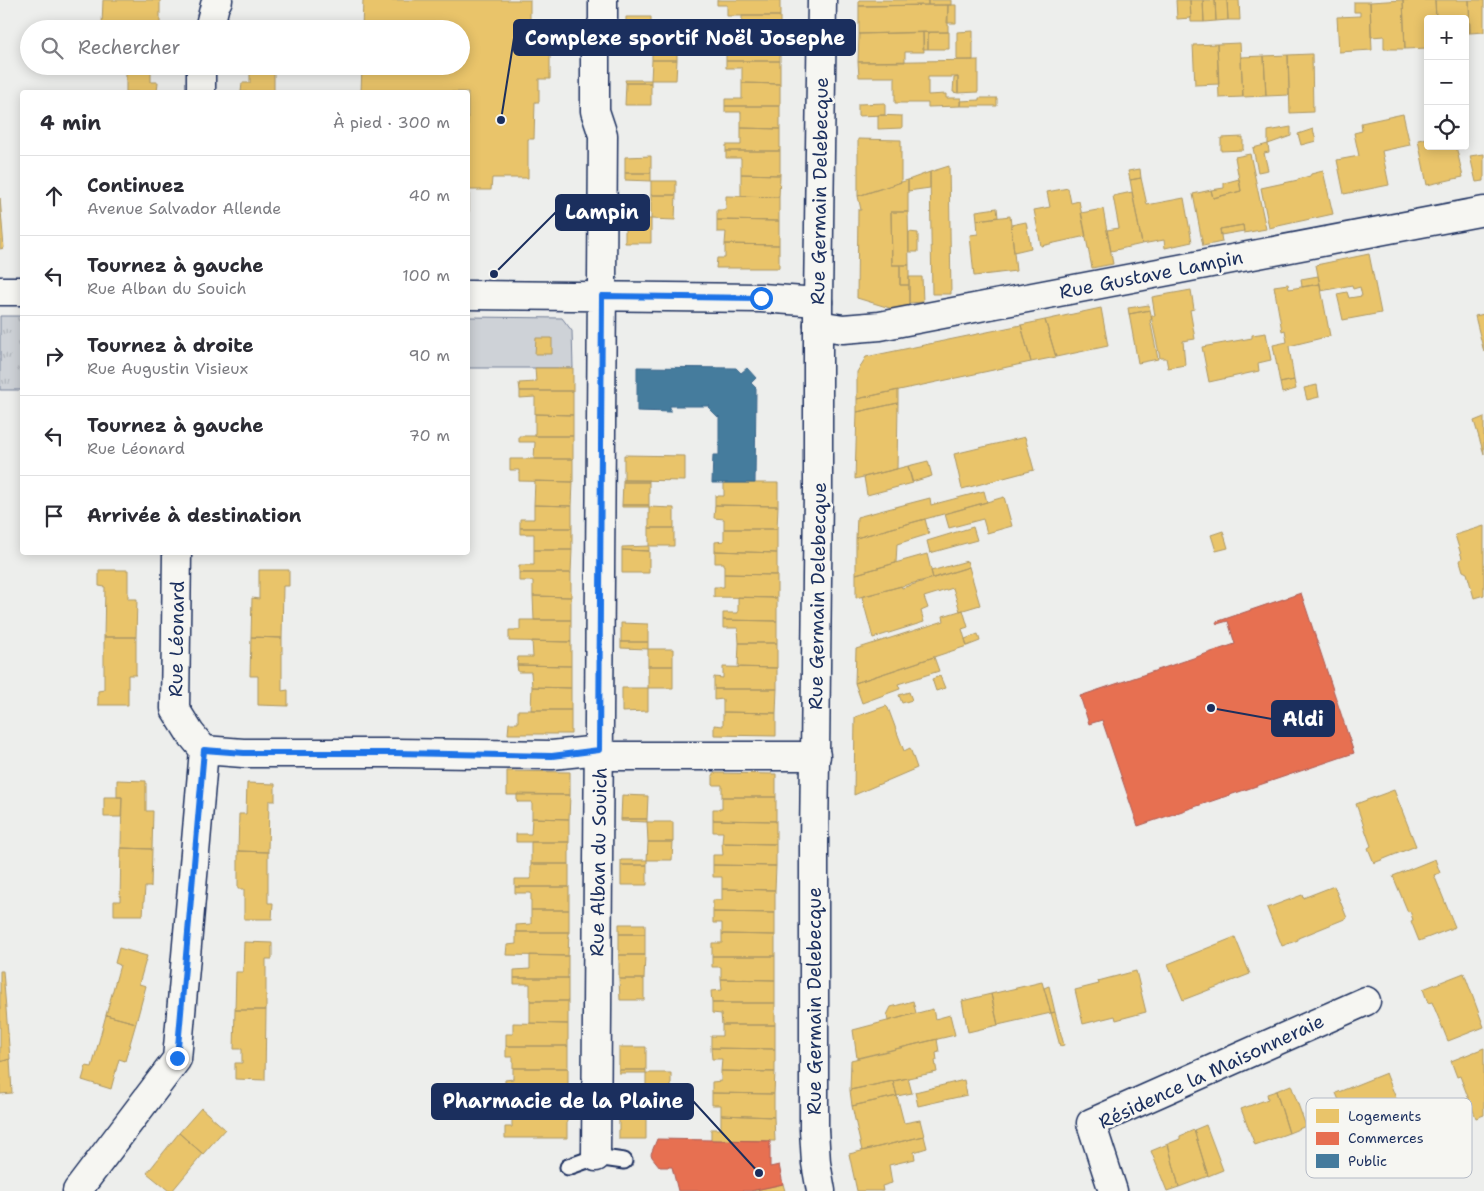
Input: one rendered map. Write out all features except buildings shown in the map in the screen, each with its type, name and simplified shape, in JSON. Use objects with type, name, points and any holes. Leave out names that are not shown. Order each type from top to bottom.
[{"type":"street","points":[[211,20],[215,4],[218,0]]},
{"type":"street","name":"Rue Alban du Souich","points":[[596,1158],[603,136],[595,111],[595,42],[603,21],[603,0]]},
{"type":"street","name":"Rue Germain Delebecque","points":[[821,1191],[816,1163],[814,1129],[818,314],[822,0]]},
{"type":"street","points":[[201,90],[202,75]]},
{"type":"street","name":"Rue Gustave Lampin","points":[[470,295],[761,298],[818,314],[844,329],[880,326],[1484,211]]},
{"type":"street","points":[[0,292],[20,291]]},
{"type":"street","name":"Rue Léonard","points":[[177,555],[175,709],[190,733],[204,750]]},
{"type":"street","points":[[77,1191],[177,1058],[204,750],[244,753],[552,756],[599,750],[612,756],[816,756]]},
{"type":"street","name":"Résidence la Maisonneraie","points":[[1113,1191],[1091,1123],[1366,1001]]},
{"type":"lane","points":[[568,1167],[596,1158],[624,1161]]},
{"type":"green space","points":[[0,316],[20,316],[20,390],[0,390]]},
{"type":"green space","points":[[470,317],[562,318],[572,331],[573,368],[470,368]]},
{"type":"place","name":"Complexe sportif Noël Josephe","points":[[501,120]]},
{"type":"place","name":"Lampin","points":[[494,274]]},
{"type":"place","name":"Aldi","points":[[1211,708]]},
{"type":"place","name":"Pharmacie de la Plaine","points":[[759,1173]]},
{"type":"route","points":[[177,1058],[204,750],[244,753],[552,756],[599,750],[602,296],[761,298]]}]
